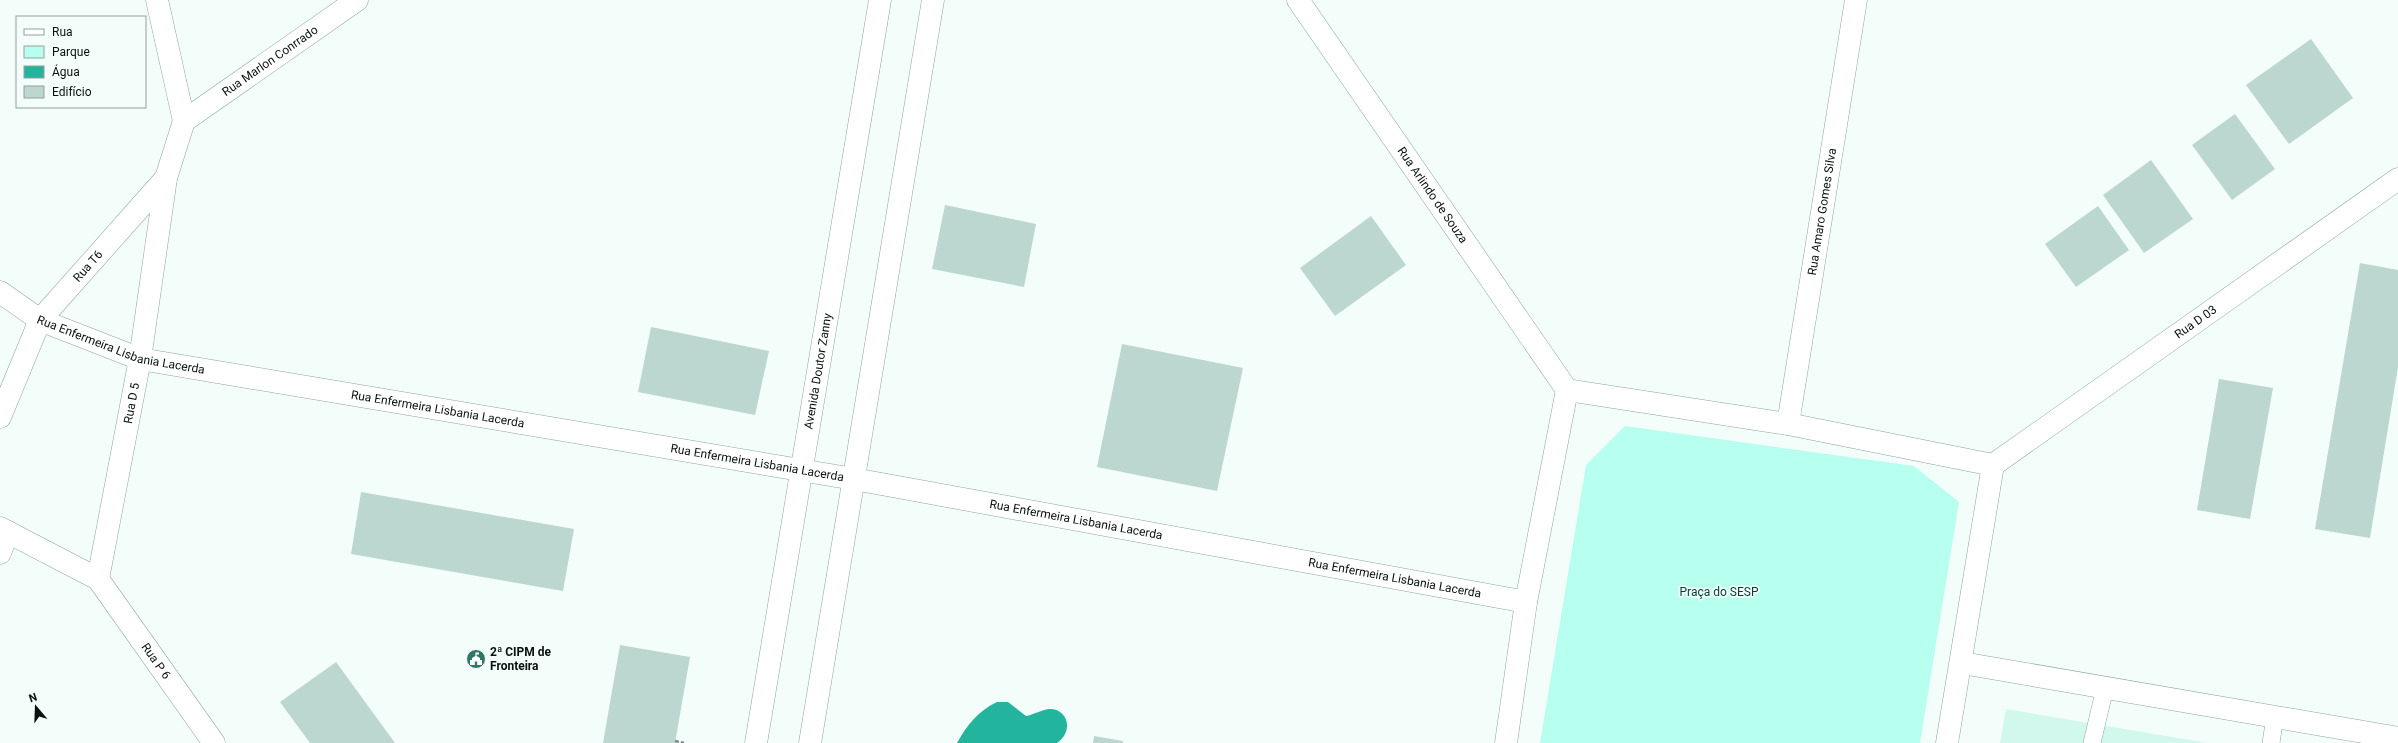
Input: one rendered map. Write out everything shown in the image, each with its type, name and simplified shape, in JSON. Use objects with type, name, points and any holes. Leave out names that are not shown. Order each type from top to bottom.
[{"type":"street","points":[[157,0],[184,121]]},
{"type":"street","name":"Rua Marlon Conrrado","points":[[184,121],[357,0]]},
{"type":"street","name":"Avenida Doutor Zanny","points":[[756,743],[880,0]]},
{"type":"street","points":[[810,743],[933,0]]},
{"type":"street","name":"Rua Arlindo de Souza","points":[[1298,0],[1567,390]]},
{"type":"street","name":"Rua Amaro Gomes Silva","points":[[1788,424],[1856,0]]},
{"type":"street","name":"Rua T6","points":[[0,417],[40,320],[166,178],[184,121]]},
{"type":"street","name":"Rua D 5","points":[[98,579],[140,359],[166,178]]},
{"type":"street","name":"Rua D 03","points":[[1993,465],[2398,180]]},
{"type":"street","name":"Rua Enfermeira Lisbania Lacerda","points":[[0,292],[40,320],[140,359],[854,479],[1526,602]]},
{"type":"street","points":[[1506,743],[1526,602],[1567,390],[1788,424],[1993,465],[1962,663],[1947,743]]},
{"type":"street","points":[[0,553],[4,530],[98,579]]},
{"type":"street","name":"Rua P 6","points":[[98,579],[214,743]]},
{"type":"street","points":[[1962,663],[2398,738]]},
{"type":"lane","points":[[2092,743],[2105,688]]},
{"type":"lane","points":[[2271,743],[2275,717]]},
{"type":"path","points":[[675,742],[684,743]]},
{"type":"shaded area","points":[[2006,709],[2208,743],[2000,743]]},
{"type":"green space","name":"Praça do SESP","points":[[1625,426],[1914,466],[1959,502],[1920,743],[1540,743],[1586,465]]},
{"type":"water","points":[[997,702],[1008,702],[1026,716],[1047,709],[1056,710],[1065,717],[1067,722],[1066,733],[1057,743],[957,743],[974,719],[984,710]]},
{"type":"building","points":[[2311,39],[2353,98],[2289,144],[2246,85]]},
{"type":"building","points":[[2235,114],[2275,169],[2232,200],[2192,145]]},
{"type":"building","points":[[2151,160],[2193,219],[2144,253],[2103,195]]},
{"type":"building","points":[[945,205],[1036,224],[1024,287],[932,269]]},
{"type":"building","points":[[2098,206],[2129,250],[2076,287],[2045,244]]},
{"type":"building","points":[[1371,216],[1406,265],[1335,316],[1300,268]]},
{"type":"building","points":[[2360,263],[2398,270],[2398,367],[2370,538],[2315,529]]},
{"type":"building","points":[[651,327],[769,351],[755,415],[638,392]]},
{"type":"building","points":[[1122,344],[1243,368],[1217,491],[1097,467]]},
{"type":"building","points":[[2219,379],[2273,388],[2250,519],[2197,510]]},
{"type":"building","points":[[361,492],[574,529],[563,591],[351,554]]},
{"type":"building","points":[[620,645],[690,657],[675,743],[603,743]]},
{"type":"building","points":[[336,662],[395,743],[310,743],[280,702]]},
{"type":"building","points":[[1094,736],[1123,741],[1123,743],[1093,743]]},
{"type":"place","name":"2ª CIPM de Fronteira","points":[[476,659]]}]
